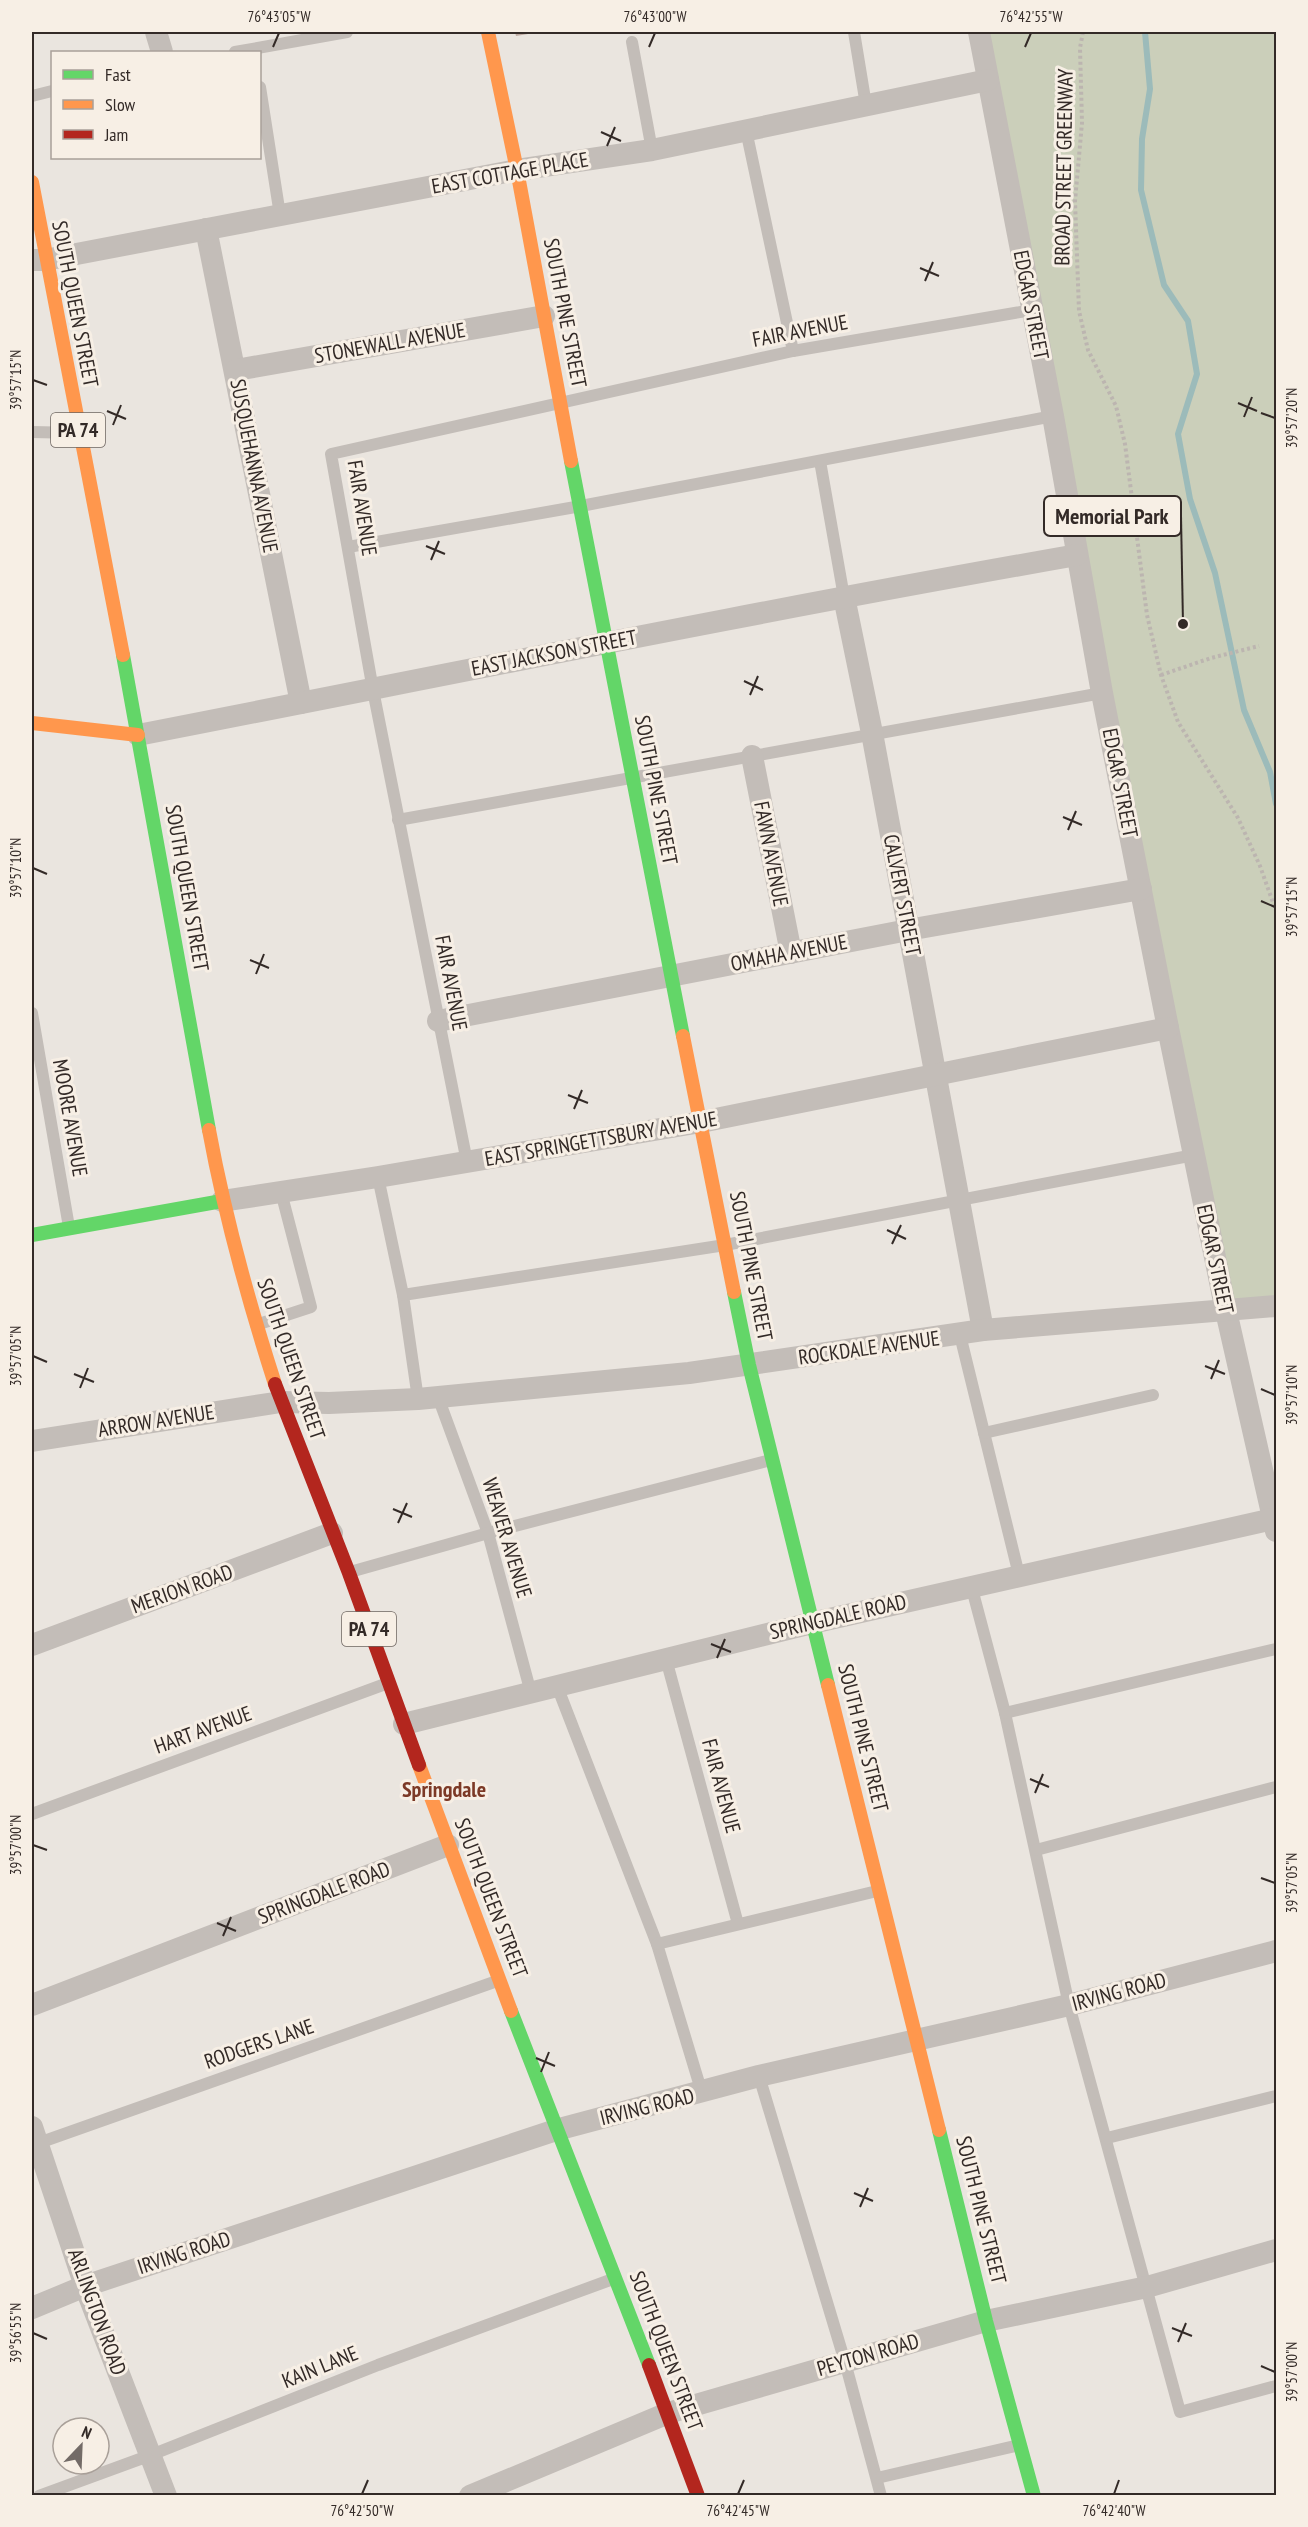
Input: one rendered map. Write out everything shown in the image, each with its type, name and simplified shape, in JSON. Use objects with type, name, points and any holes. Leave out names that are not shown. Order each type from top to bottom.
[{"type":"street","points":[[156,32],[162,51]]},
{"type":"street","name":"SOUTH PINE STREET","points":[[488,32],[517,170],[605,642],[749,1365],[986,2321],[1035,2496]]},
{"type":"street","name":"EDGAR STREET","points":[[979,32],[1053,416],[1102,693],[1168,1028],[1226,1311],[1275,1525]]},
{"type":"street","name":"EAST COTTAGE PLACE","points":[[38,260],[517,170],[652,150],[988,81]]},
{"type":"street","name":"SOUTH QUEEN STREET","points":[[32,182],[38,260],[79,433],[138,735],[222,1201],[255,1325],[281,1401],[349,1573],[448,1845],[698,2496]]},
{"type":"street","name":"SUSQUEHANNA AVENUE","points":[[206,229],[301,703]]},
{"type":"street","name":"STONEWALL AVENUE","points":[[236,370],[544,316]]},
{"type":"street","name":"EAST JACKSON STREET","points":[[32,723],[138,735],[605,642],[1077,555]]},
{"type":"street","name":"CALVERT STREET","points":[[844,597],[872,733],[983,1330]]},
{"type":"street","name":"FAWN AVENUE","points":[[752,756],[791,953]]},
{"type":"street","name":"OMAHA AVENUE","points":[[438,1021],[908,930],[1141,889]]},
{"type":"street","name":"EAST SPRINGETTSBURY AVENUE","points":[[32,1235],[222,1201],[378,1178],[701,1122],[1168,1028]]},
{"type":"street","name":"ROCKDALE AVENUE","points":[[281,1401],[329,1403],[428,1398],[689,1374],[983,1330],[1276,1306]]},
{"type":"street","name":"ARROW AVENUE","points":[[32,1441],[281,1401]]},
{"type":"street","name":"SPRINGDALE ROAD","points":[[404,1724],[971,1585],[1275,1525]]},
{"type":"street","name":"MERION ROAD","points":[[32,1645],[332,1533]]},
{"type":"street","name":"SPRINGDALE ROAD","points":[[32,2005],[448,1845]]},
{"type":"street","name":"IRVING ROAD","points":[[32,2308],[85,2286],[556,2130],[759,2076],[1070,2005],[1276,1951]]},
{"type":"street","name":"ARLINGTON ROAD","points":[[33,2139],[85,2286],[166,2496]]},
{"type":"street","name":"PEYTON ROAD","points":[[470,2496],[668,2413],[986,2321],[1147,2287],[1276,2250]]},
{"type":"lane","points":[[254,51],[347,32]]},
{"type":"lane","points":[[854,32],[866,105]]},
{"type":"lane","points":[[632,42],[652,150]]},
{"type":"lane","points":[[32,96],[51,91]]},
{"type":"lane","points":[[261,93],[280,215]]},
{"type":"lane","points":[[747,130],[793,351]]},
{"type":"lane","name":"FAIR AVENUE","points":[[467,1162],[373,690],[331,454],[793,351],[1032,310]]},
{"type":"lane","points":[[348,547],[581,506],[1053,416]]},
{"type":"lane","points":[[32,432],[79,433]]},
{"type":"lane","name":"CALVERT STREET","points":[[819,461],[844,597]]},
{"type":"lane","points":[[398,820],[1102,693]]},
{"type":"lane","name":"MOORE AVENUE","points":[[32,1013],[35,1050],[70,1229]]},
{"type":"lane","points":[[403,1295],[725,1245],[1194,1155]]},
{"type":"lane","name":"WEAVER AVENUE","points":[[378,1178],[428,1398],[488,1533],[531,1693]]},
{"type":"lane","points":[[255,1325],[311,1307],[281,1192]]},
{"type":"lane","points":[[960,1335],[1019,1575]]},
{"type":"lane","points":[[984,1433],[1153,1395]]},
{"type":"lane","points":[[349,1573],[488,1533],[771,1460]]},
{"type":"lane","points":[[971,1585],[1005,1713],[1070,2005],[1180,2412],[1276,2386]]},
{"type":"lane","points":[[1005,1713],[1276,1650]]},
{"type":"lane","name":"FAIR AVENUE","points":[[666,1659],[738,1924]]},
{"type":"lane","name":"HART AVENUE","points":[[32,1814],[389,1682]]},
{"type":"lane","points":[[557,1686],[657,1944],[702,2093]]},
{"type":"lane","points":[[1036,1850],[1276,1787]]},
{"type":"lane","points":[[657,1944],[880,1891]]},
{"type":"lane","name":"RODGERS LANE","points":[[33,2139],[500,1980]]},
{"type":"lane","points":[[759,2076],[845,2362],[881,2496]]},
{"type":"lane","points":[[1107,2138],[1276,2096]]},
{"type":"lane","name":"KAIN LANE","points":[[39,2496],[151,2455],[378,2365],[616,2278]]},
{"type":"lane","points":[[877,2478],[1021,2445]]},
{"type":"path","name":"BROAD STREET GREENWAY","points":[[1083,32],[1080,48],[1082,123],[1075,201],[1079,311],[1088,350],[1116,406],[1121,425],[1147,615],[1161,675],[1178,722],[1238,818],[1260,866],[1276,911]]},
{"type":"path","points":[[1161,675],[1211,658],[1259,646]]},
{"type":"green space","points":[[979,32],[1276,32],[1276,1306],[1226,1311]]},
{"type":"building","points":[[515,32],[534,32],[534,33],[516,36]]},
{"type":"waterway","points":[[1145,32],[1150,89],[1142,139],[1141,190],[1164,285],[1188,321],[1197,374],[1178,434],[1190,499],[1215,573],[1244,710],[1270,772],[1276,804]]},
{"type":"traffic: fast","points":[[571,461],[683,1036]]},
{"type":"traffic: fast","points":[[123,655],[209,1130]]},
{"type":"traffic: fast","points":[[32,1235],[222,1201]]},
{"type":"traffic: fast","points":[[734,1292],[749,1365],[828,1685]]},
{"type":"traffic: fast","points":[[511,2011],[649,2365]]},
{"type":"traffic: fast","points":[[939,2130],[986,2321],[1034,2496]]},
{"type":"traffic: slow","points":[[488,32],[517,170],[571,461]]},
{"type":"traffic: slow","points":[[32,182],[123,655]]},
{"type":"traffic: slow","points":[[32,723],[138,735]]},
{"type":"traffic: slow","points":[[683,1036],[734,1292]]},
{"type":"traffic: slow","points":[[209,1130],[238,1258],[275,1384]]},
{"type":"traffic: slow","points":[[828,1685],[939,2130]]},
{"type":"traffic: slow","points":[[419,1765],[511,2011]]},
{"type":"traffic: jam","points":[[275,1384],[349,1573],[419,1765]]},
{"type":"traffic: jam","points":[[649,2365],[698,2496]]},
{"type":"place","name":"Memorial Park","points":[[1183,624]]},
{"type":"district","name":"Springdale","points":[[444,1789]]}]
